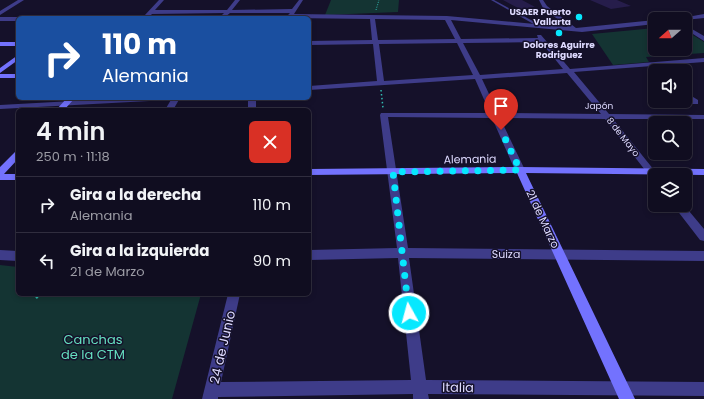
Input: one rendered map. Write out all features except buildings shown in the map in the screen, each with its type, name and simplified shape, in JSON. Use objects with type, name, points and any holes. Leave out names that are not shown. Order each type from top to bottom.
[{"type":"street","points":[[0,13],[22,0]]},
{"type":"street","points":[[147,16],[162,0]]},
{"type":"street","points":[[224,16],[238,0]]},
{"type":"street","points":[[291,15],[301,0]]},
{"type":"street","points":[[541,0],[545,7],[574,29]]},
{"type":"street","points":[[152,12],[228,12],[291,15],[447,18],[590,30],[648,23]]},
{"type":"street","points":[[372,16],[380,83]]},
{"type":"street","points":[[692,17],[704,16]]},
{"type":"street","name":"21 de Marzo","points":[[447,18],[495,116],[625,394]]},
{"type":"street","points":[[0,19],[16,19]]},
{"type":"street","name":"8 de Mayo","points":[[528,24],[606,115],[648,169]]},
{"type":"street","points":[[692,32],[704,39]]},
{"type":"street","points":[[695,34],[704,33]]},
{"type":"street","points":[[311,43],[542,40]]},
{"type":"street","points":[[0,44],[16,44]]},
{"type":"street","points":[[0,71],[16,59]]},
{"type":"street","points":[[664,64],[704,60]]},
{"type":"street","points":[[311,88],[477,78],[567,70],[648,65]]},
{"type":"street","points":[[0,76],[16,76]]},
{"type":"street","points":[[0,107],[69,100]]},
{"type":"street","points":[[62,108],[69,100]]},
{"type":"street","points":[[384,115],[393,172],[401,253],[420,393]]},
{"type":"street","name":"Japón","points":[[384,115],[606,115],[704,117]]},
{"type":"street","points":[[0,172],[16,156]]},
{"type":"street","name":"Alemania","points":[[311,172],[520,170],[648,174]]},
{"type":"street","name":"Alemania","points":[[692,172],[704,172]]},
{"type":"street","points":[[0,177],[16,177]]},
{"type":"street","points":[[684,212],[704,237]]},
{"type":"street","name":"Suiza","points":[[311,254],[401,253],[704,256]]},
{"type":"street","points":[[0,255],[16,256]]},
{"type":"street","name":"24 de Junio","points":[[212,394],[234,296]]},
{"type":"street","name":"Italia","points":[[212,394],[625,394],[704,389]]},
{"type":"lane","points":[[493,1],[538,25]]},
{"type":"path","points":[[372,16],[379,0]]},
{"type":"path","points":[[380,83],[384,115]]},
{"type":"green space","points":[[331,0],[399,0],[398,12],[325,15]]},
{"type":"green space","points":[[648,29],[648,56],[660,56],[646,57],[649,62],[613,65],[592,34]]},
{"type":"green space","points":[[692,34],[704,42],[704,53],[692,54]]},
{"type":"green space","name":"Canchas de la CTM","points":[[0,265],[16,267],[16,296],[200,296],[172,399],[0,399]]},
{"type":"place","name":"USAER Puerto Vallarta","points":[[579,17]]},
{"type":"place","name":"Dolores Aguirre Rodriguez","points":[[559,33]]},
{"type":"route","points":[[409,313],[393,172],[520,170],[501,130]]}]
